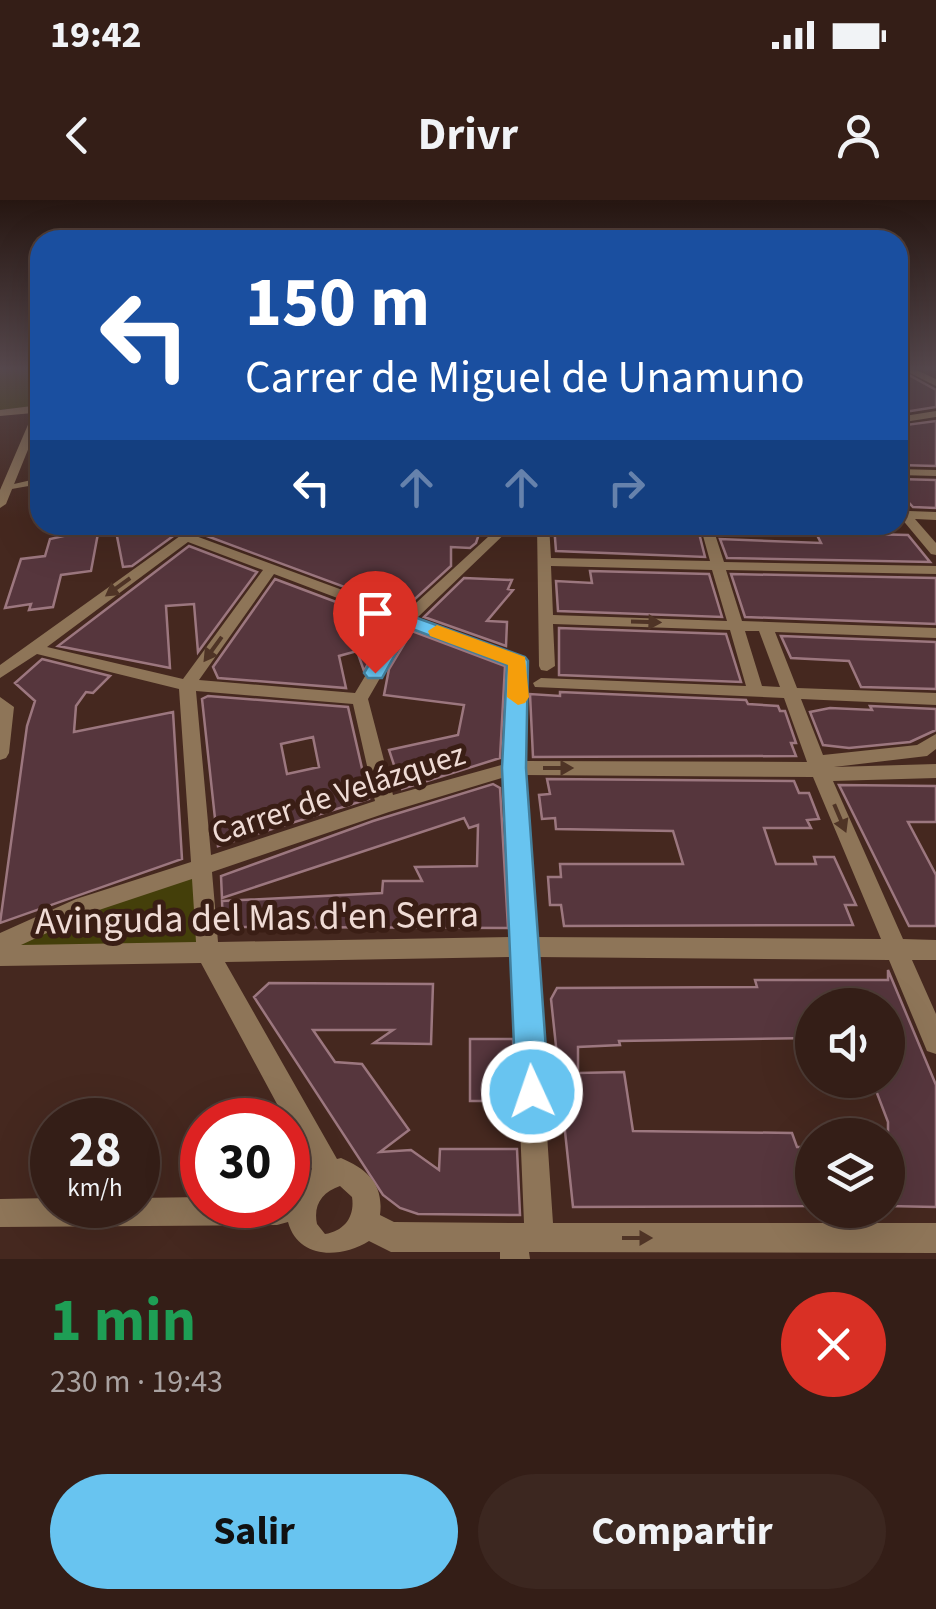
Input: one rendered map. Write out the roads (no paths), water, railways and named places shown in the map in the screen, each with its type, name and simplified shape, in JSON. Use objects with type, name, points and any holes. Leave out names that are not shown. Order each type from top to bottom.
[{"type":"street","points":[[0,504],[3,488],[30,430]]},
{"type":"street","points":[[908,472],[936,473]]},
{"type":"street","points":[[3,488],[30,483]]},
{"type":"street","points":[[908,513],[936,516]]},
{"type":"street","points":[[908,521],[936,551]]},
{"type":"street","points":[[0,673],[181,535]]},
{"type":"street","points":[[195,535],[270,570],[531,672],[756,694],[936,699]]},
{"type":"street","points":[[386,806],[360,699],[406,620],[497,535]]},
{"type":"street","points":[[523,1245],[525,947],[514,768],[531,672],[548,618],[544,535]]},
{"type":"street","points":[[709,535],[756,694]]},
{"type":"street","points":[[545,562],[936,570]]},
{"type":"street","points":[[270,570],[187,685],[208,953],[329,1174]]},
{"type":"street","points":[[548,618],[936,632]]},
{"type":"street","points":[[765,626],[820,772],[936,1042]]},
{"type":"street","points":[[32,648],[187,685],[360,699]]},
{"type":"street","points":[[0,704],[6,708],[0,753]]},
{"type":"street","name":"Carrer de Velázquez","points":[[0,944],[84,906],[514,768],[800,768],[820,772],[826,761],[921,751],[936,740]]},
{"type":"street","points":[[820,772],[936,771]]},
{"type":"street","name":"Avinguda del Mas d'en Serra","points":[[0,956],[525,947],[936,950]]},
{"type":"street","points":[[310,1189],[329,1174],[341,1172],[361,1184],[368,1200],[365,1222],[358,1235],[344,1246],[310,1251]]},
{"type":"street","points":[[0,1213],[180,1212]]},
{"type":"street","points":[[365,1222],[391,1237],[523,1245],[936,1238]]}]
